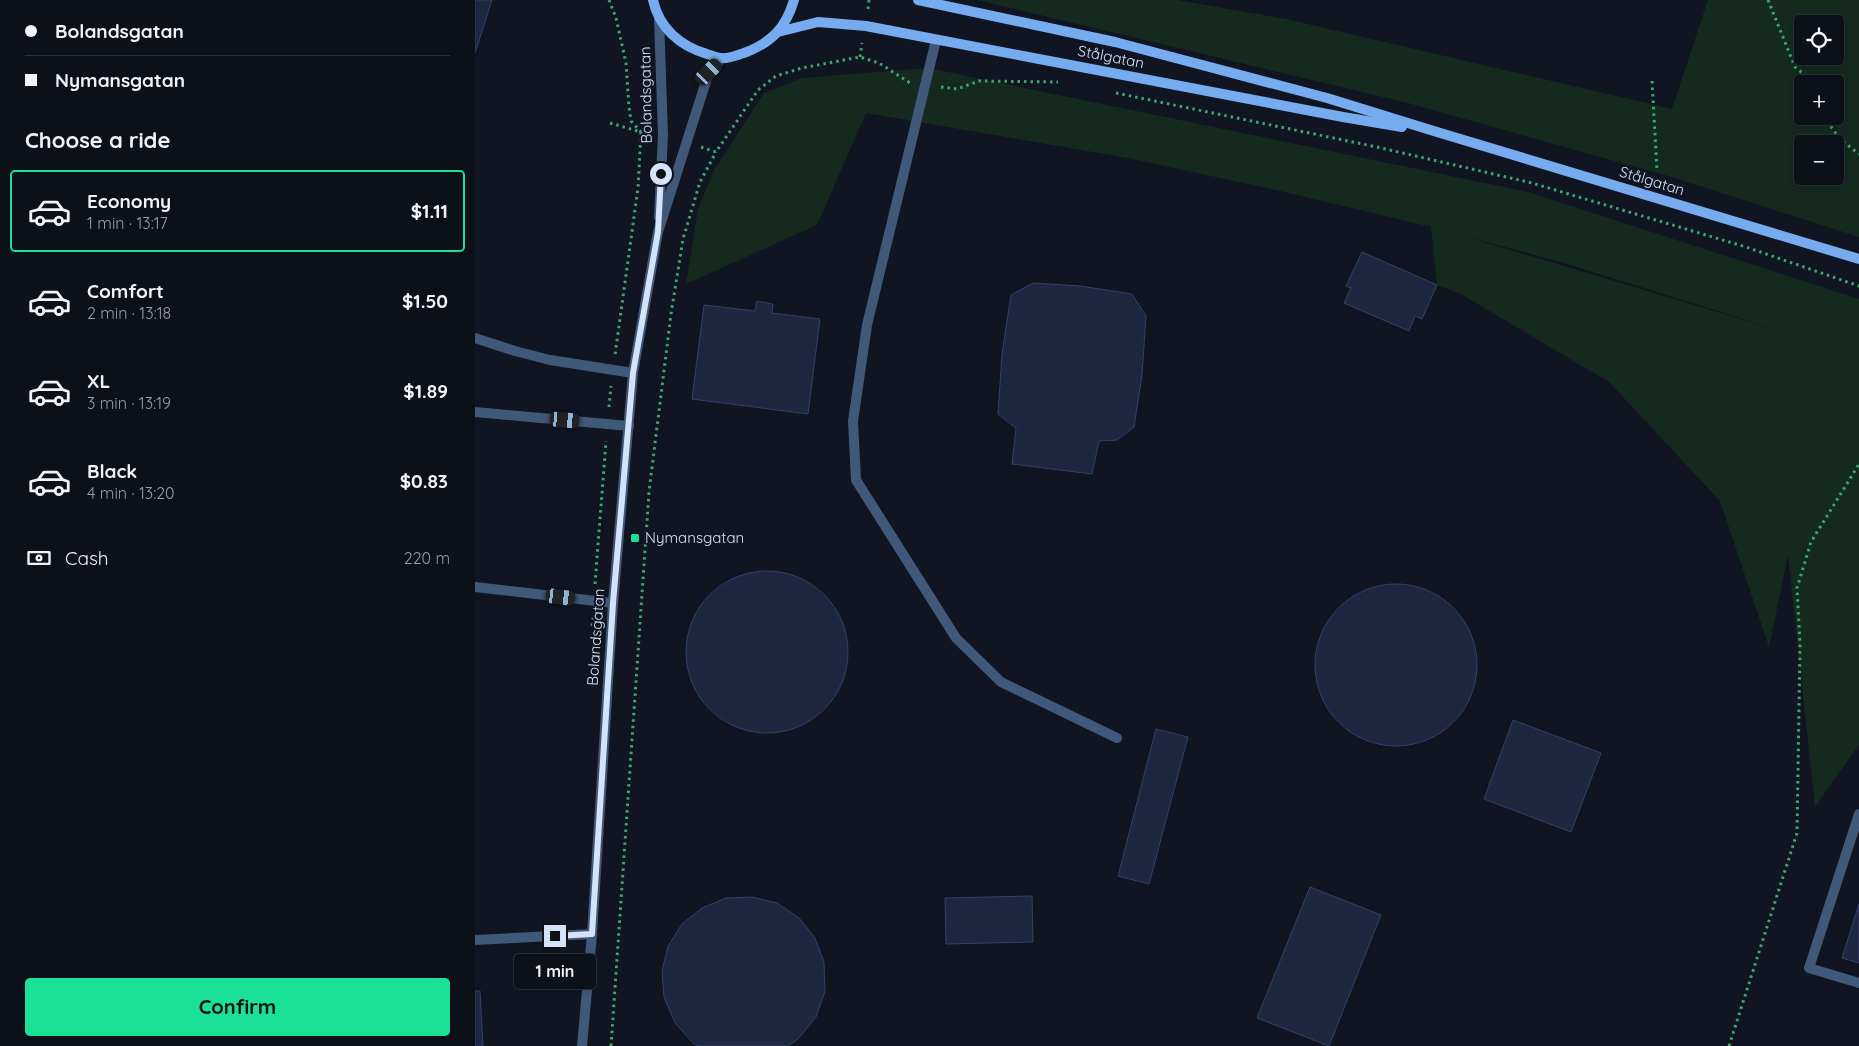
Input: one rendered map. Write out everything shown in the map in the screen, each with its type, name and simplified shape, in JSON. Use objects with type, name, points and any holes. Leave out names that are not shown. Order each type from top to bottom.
[{"type":"main road","points":[[653,0],[659,18],[672,36],[691,49],[722,58],[737,56],[760,47],[779,32],[790,14],[794,0]]},
{"type":"main road","name":"Stålgatan","points":[[918,0],[1115,42],[1327,98],[1859,259]]},
{"type":"main road","name":"Stålgatan","points":[[779,32],[818,22],[866,26],[1333,116],[1437,132]]},
{"type":"street","name":"Bolandsgatan","points":[[658,232],[663,135],[659,18]]},
{"type":"street","points":[[936,40],[867,325],[853,421],[856,480],[956,638],[1001,682],[1117,738]]},
{"type":"street","name":"Bolandsgatan","points":[[582,1046],[592,934],[613,603],[633,373],[658,232],[709,72],[722,58]]},
{"type":"street","points":[[475,338],[550,360],[633,373]]},
{"type":"street","points":[[475,412],[629,426]]},
{"type":"street","points":[[475,587],[613,603]]},
{"type":"street","points":[[1859,814],[1809,968],[1859,983]]},
{"type":"street","points":[[475,940],[592,934]]},
{"type":"path","points":[[609,0],[616,18],[626,63],[631,121],[641,132]]},
{"type":"path","points":[[1768,0],[1795,67],[1805,75]]},
{"type":"path","points":[[611,1046],[650,482],[671,314],[683,239],[700,182],[715,152],[757,90],[776,76],[802,68],[859,57],[879,63],[909,83],[957,89],[979,81],[1061,82]]},
{"type":"path","points":[[1652,81],[1657,170]]},
{"type":"path","points":[[1109,92],[1377,147],[1532,183],[1746,247],[1859,286]]},
{"type":"path","points":[[610,123],[641,132],[663,135]]},
{"type":"path","points":[[1830,125],[1840,139],[1859,154]]},
{"type":"path","points":[[686,141],[715,152]]},
{"type":"path","points":[[1729,1046],[1797,833],[1800,644],[1797,588],[1811,542],[1859,464]]},
{"type":"green space","points":[[977,0],[1177,0],[1286,19],[1672,109],[1708,0],[1859,0],[1859,237],[1675,178],[1408,103]]},
{"type":"green space","points":[[928,68],[1528,192],[1859,299],[1859,745],[1815,807],[1788,555],[1769,647],[1720,501],[1609,382],[1461,294],[1437,285],[1431,227],[1285,192],[1128,158],[866,113],[817,225],[686,284],[698,209],[714,170],[764,93],[802,78]],"holes":[[[1460,235],[1561,262],[1769,327]]]},
{"type":"building","points":[[475,0],[492,0],[475,53]]},
{"type":"building","points":[[1362,252],[1437,285],[1422,319],[1415,316],[1409,331],[1344,303],[1351,288],[1346,286]]},
{"type":"building","points":[[1033,283],[1080,286],[1132,294],[1146,316],[1142,375],[1134,427],[1117,440],[1099,441],[1092,474],[1012,464],[1016,428],[998,414],[1002,354],[1011,295]]},
{"type":"building","points":[[757,301],[773,304],[772,313],[820,319],[808,414],[692,399],[704,305],[755,311]]},
{"type":"building","points":[[775,571],[791,574],[805,580],[819,589],[830,600],[845,628],[848,652],[847,668],[839,690],[830,704],[819,715],[791,730],[759,733],[743,730],[729,724],[715,715],[704,704],[689,676],[686,644],[689,628],[695,614],[704,600],[715,589],[743,574]]},
{"type":"building","points":[[1404,584],[1420,587],[1434,593],[1448,602],[1459,613],[1474,641],[1477,665],[1476,681],[1468,703],[1459,717],[1448,728],[1420,743],[1388,746],[1372,743],[1358,737],[1344,728],[1333,717],[1318,689],[1315,657],[1318,641],[1324,627],[1333,613],[1344,602],[1372,587]]},
{"type":"building","points":[[1513,720],[1601,753],[1571,832],[1484,799]]},
{"type":"building","points":[[1156,729],[1188,737],[1149,884],[1118,876]]},
{"type":"building","points":[[1310,887],[1381,915],[1329,1046],[1257,1018]]},
{"type":"building","points":[[1032,896],[1033,942],[946,944],[945,898]]},
{"type":"building","points":[[752,897],[777,903],[799,918],[815,938],[824,962],[825,991],[816,1017],[798,1039],[788,1046],[698,1046],[675,1023],[664,997],[662,971],[668,946],[682,924],[702,908],[726,898]]},
{"type":"building","points":[[1859,904],[1859,963],[1842,958]]},
{"type":"building","points":[[475,991],[480,991],[483,1046],[475,1046]]},
{"type":"place","name":"Nymansgatan","points":[[635,538]]},
{"type":"route","points":[[555,936],[592,934],[613,603],[633,373],[658,232],[661,174]]}]
